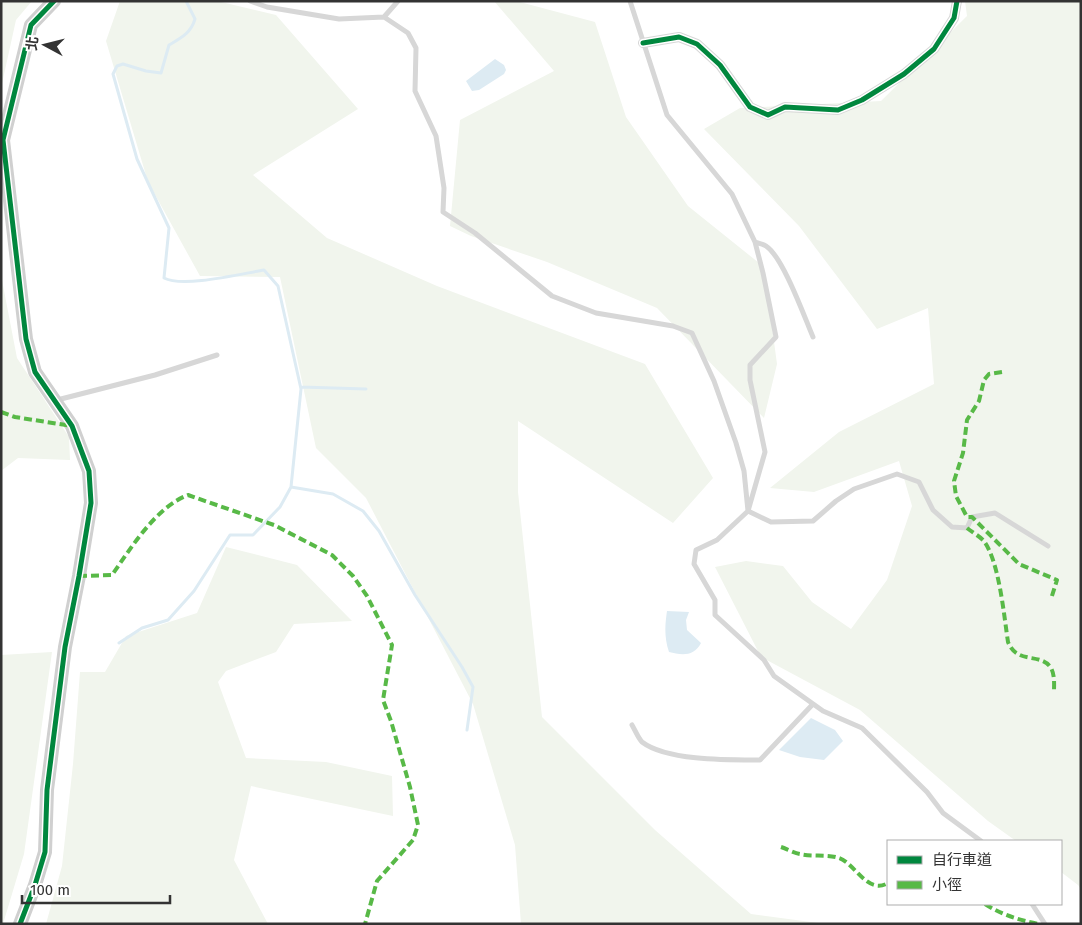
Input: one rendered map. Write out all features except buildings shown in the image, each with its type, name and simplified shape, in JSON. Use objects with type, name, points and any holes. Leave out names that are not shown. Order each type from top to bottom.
[{"type":"street","points":[[20,924],[45,852],[47,790],[64,657],[91,503],[89,471],[72,426],[36,372],[26,339],[3,140],[31,25],[54,1]]},
{"type":"street","points":[[642,43],[679,37],[697,44],[720,65],[750,107],[768,115],[785,107],[838,110],[862,100],[904,74],[934,49],[954,18],[957,1]]},
{"type":"lane","points":[[250,1],[267,7],[339,19],[384,17],[408,33],[416,48],[415,91],[436,136],[444,188],[444,212],[475,233],[552,296],[596,312],[673,326],[692,333],[714,381],[736,443],[744,471],[748,511]]},
{"type":"lane","points":[[384,17],[398,1]]},
{"type":"lane","points":[[630,1],[642,43],[667,115],[732,194],[754,242],[763,273],[776,336],[750,365],[750,380],[765,452],[748,511],[717,540],[696,550],[694,564],[715,600],[715,615],[764,660],[774,676],[823,711],[862,728],[927,792],[943,813],[980,840]]},
{"type":"lane","points":[[754,242],[765,246],[774,254],[783,269],[813,337]]},
{"type":"lane","points":[[55,400],[155,375],[217,355]]},
{"type":"lane","points":[[748,511],[772,522],[813,521],[836,501],[854,489],[896,474],[919,482],[933,510],[952,527],[968,528],[972,517],[995,513],[1048,546]]},
{"type":"lane","points":[[632,725],[641,741],[659,750],[705,760],[760,760],[813,704]]},
{"type":"lane","points":[[1033,905],[1044,924]]},
{"type":"shaded area","points":[[1,1],[32,1],[16,20],[1,88]]},
{"type":"shaded area","points":[[120,1],[217,1],[276,15],[358,109],[253,175],[327,238],[437,286],[645,364],[713,478],[673,523],[518,421],[518,492],[542,717],[655,830],[751,914],[826,924],[521,924],[515,845],[473,704],[366,498],[316,448],[280,277],[200,276],[148,182],[106,41]]},
{"type":"shaded area","points":[[494,1],[516,1],[595,22],[626,117],[688,206],[764,267],[777,364],[764,418],[657,308],[547,262],[471,236],[450,226],[460,120],[554,71]]},
{"type":"shaded area","points":[[965,1],[1081,1],[1081,889],[1062,873],[1062,840],[1015,840],[988,821],[860,710],[761,657],[715,567],[746,561],[783,566],[812,602],[851,629],[887,580],[912,506],[899,461],[814,492],[770,488],[839,432],[934,384],[928,308],[877,329],[799,226],[704,129],[740,108],[881,101],[967,16]]},
{"type":"shaded area","points":[[495,59],[504,65],[506,70],[504,74],[479,90],[472,91],[466,81]]},
{"type":"shaded area","points":[[1,275],[17,358],[69,437],[70,460],[18,458],[1,471]]},
{"type":"shaded area","points":[[226,547],[297,565],[352,621],[294,624],[276,652],[226,671],[218,682],[246,758],[326,762],[392,776],[393,816],[251,786],[234,860],[268,924],[46,924],[62,866],[73,764],[80,672],[105,672],[126,636],[197,613]]},
{"type":"shaded area","points":[[667,611],[689,612],[686,620],[687,630],[701,643],[695,651],[687,654],[669,652],[665,631]]},
{"type":"shaded area","points":[[52,652],[24,854],[3,924],[1,924],[1,655]]},
{"type":"shaded area","points":[[811,718],[835,730],[843,741],[824,760],[800,757],[779,750]]},
{"type":"waterway","points":[[119,643],[142,628],[168,620],[194,591],[230,535],[253,535],[280,507],[291,487],[301,389],[278,286],[264,270],[198,281],[184,282],[164,278],[169,228],[137,159],[113,74],[117,66],[123,64],[146,71],[161,73],[169,45],[188,32],[195,19],[186,1]]},
{"type":"waterway","points":[[301,387],[366,389]]},
{"type":"waterway","points":[[291,487],[333,494],[363,511],[379,531],[415,595],[473,687],[467,730]]},
{"type":"marked path","points":[[1002,372],[989,374],[984,380],[979,401],[967,420],[963,453],[954,481],[956,496],[967,517],[972,517],[1019,564],[1057,580],[1051,599]]},
{"type":"marked path","points":[[1,412],[15,417],[72,426]]},
{"type":"marked path","points":[[79,576],[112,575],[155,518],[176,501],[188,495],[274,525],[332,555],[353,576],[367,596],[392,645],[383,700],[410,787],[418,825],[413,840],[377,881],[365,924]]},
{"type":"marked path","points":[[967,528],[983,540],[993,560],[1000,588],[1008,642],[1017,654],[1047,663],[1053,674],[1054,692]]},
{"type":"marked path","points":[[781,847],[800,854],[839,858],[845,861],[867,882],[881,886],[887,883]]},
{"type":"marked path","points":[[987,905],[1011,917],[1039,924]]},
{"type":"cycle path","points":[[20,924],[45,852],[47,790],[65,647],[91,503],[89,471],[72,426],[35,372],[26,339],[3,140],[31,25],[54,1]]},
{"type":"cycle path","points":[[643,43],[679,37],[697,44],[720,65],[750,107],[768,115],[785,107],[838,110],[862,100],[904,74],[934,49],[954,18],[957,1]]}]
